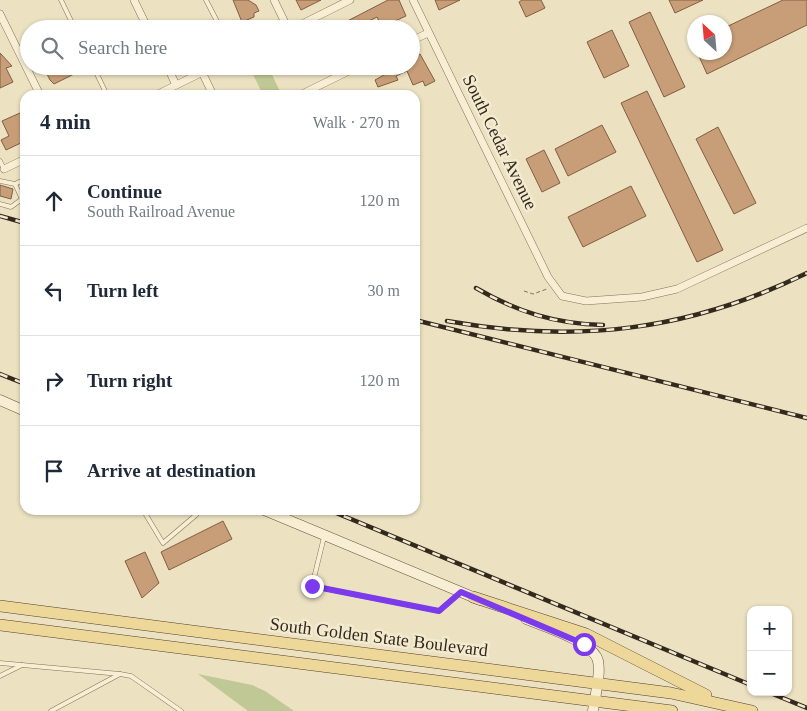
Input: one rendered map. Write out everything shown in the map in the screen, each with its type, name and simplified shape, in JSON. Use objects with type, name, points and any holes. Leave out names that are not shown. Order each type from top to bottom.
[{"type":"main road","points":[[473,596],[586,634],[721,703]]},
{"type":"main road","name":"South Golden State Boulevard","points":[[0,606],[595,697],[672,711]]},
{"type":"main road","name":"South Golden State Boulevard","points":[[0,625],[595,697],[671,693],[752,711]]},
{"type":"street","points":[[134,0],[144,20]]},
{"type":"street","points":[[274,0],[285,20]]},
{"type":"street","name":"South Cedar Avenue","points":[[413,0],[553,286],[562,296],[586,301],[642,297],[676,289],[807,228]]},
{"type":"street","points":[[308,20],[347,1]]},
{"type":"street","points":[[0,14],[20,54]]},
{"type":"street","points":[[420,36],[428,32]]},
{"type":"street","points":[[30,75],[38,90]]},
{"type":"street","points":[[171,75],[176,85]]},
{"type":"street","points":[[166,90],[196,75]]},
{"type":"street","points":[[203,75],[211,90]]},
{"type":"street","points":[[310,90],[341,75]]},
{"type":"street","points":[[4,169],[20,161]]},
{"type":"street","points":[[0,400],[20,409]]},
{"type":"street","points":[[276,515],[473,596],[589,647],[598,661],[595,697]]},
{"type":"lane","points":[[60,0],[70,20]]},
{"type":"lane","points":[[206,0],[216,20]]},
{"type":"lane","points":[[97,75],[105,90]]},
{"type":"lane","points":[[0,160],[4,169]]},
{"type":"lane","points":[[0,181],[15,184],[20,182]]},
{"type":"lane","points":[[15,184],[20,193]]},
{"type":"lane","points":[[0,204],[11,206],[20,201]]},
{"type":"lane","points":[[146,515],[163,543],[196,515]]},
{"type":"lane","points":[[324,535],[312,586],[439,611],[461,592]]},
{"type":"lane","points":[[0,663],[131,676],[181,711]]},
{"type":"lane","points":[[0,676],[22,665]]},
{"type":"lane","points":[[51,711],[120,674]]},
{"type":"path","points":[[524,291],[533,294],[553,286]]},
{"type":"green space","points":[[253,75],[272,75],[279,90],[261,90]]},
{"type":"green space","points":[[198,674],[252,685],[265,691],[294,711],[248,711]]},
{"type":"building","points":[[233,0],[248,0],[256,5],[259,11],[254,13],[254,17],[241,20]]},
{"type":"building","points":[[296,0],[321,0],[301,10]]},
{"type":"building","points":[[388,0],[399,0],[406,16],[397,20],[378,20],[377,17],[371,20],[349,20]]},
{"type":"building","points":[[435,0],[460,0],[439,10]]},
{"type":"building","points":[[522,0],[541,0],[545,8],[526,17],[519,2]]},
{"type":"building","points":[[669,0],[703,0],[675,13]]},
{"type":"building","points":[[783,0],[807,0],[807,25],[707,74],[701,60],[732,60],[732,24]]},
{"type":"building","points":[[650,12],[685,87],[664,97],[629,22]]},
{"type":"building","points":[[612,30],[629,66],[604,78],[587,42]]},
{"type":"building","points":[[0,53],[12,66],[6,68],[13,82],[0,88]]},
{"type":"building","points":[[420,54],[435,81],[425,86],[423,81],[413,85],[409,75],[420,75]]},
{"type":"building","points":[[48,75],[72,75],[54,84]]},
{"type":"building","points":[[384,75],[398,75],[396,76],[398,80],[378,87],[375,80]]},
{"type":"building","points":[[647,91],[723,250],[697,262],[621,103]]},
{"type":"building","points":[[20,113],[20,143],[6,150],[1,140],[9,136],[2,121]]},
{"type":"building","points":[[602,125],[616,152],[568,176],[555,149]]},
{"type":"building","points":[[718,127],[756,203],[734,214],[696,139]]},
{"type":"building","points":[[544,150],[560,183],[542,192],[526,159]]},
{"type":"building","points":[[0,185],[13,189],[11,199],[0,196]]},
{"type":"building","points":[[631,186],[646,216],[583,247],[568,217]]},
{"type":"building","points":[[223,521],[232,539],[169,570],[161,552]]},
{"type":"building","points":[[145,552],[159,583],[142,598],[125,561]]},
{"type":"railway","points":[[0,216],[20,222]]},
{"type":"railway","points":[[447,321],[495,328],[541,331],[586,331],[631,327],[675,320],[719,308],[763,293],[807,273]]},
{"type":"railway","points":[[476,288],[507,304],[537,315],[569,322],[603,325]]},
{"type":"railway","points":[[420,321],[807,418]]},
{"type":"railway","points":[[0,374],[20,382]]},
{"type":"railway","points":[[341,515],[747,683]]},
{"type":"railway","points":[[778,696],[807,708]]},
{"type":"route","points":[[312,586],[439,611],[461,592],[584,644]]}]
